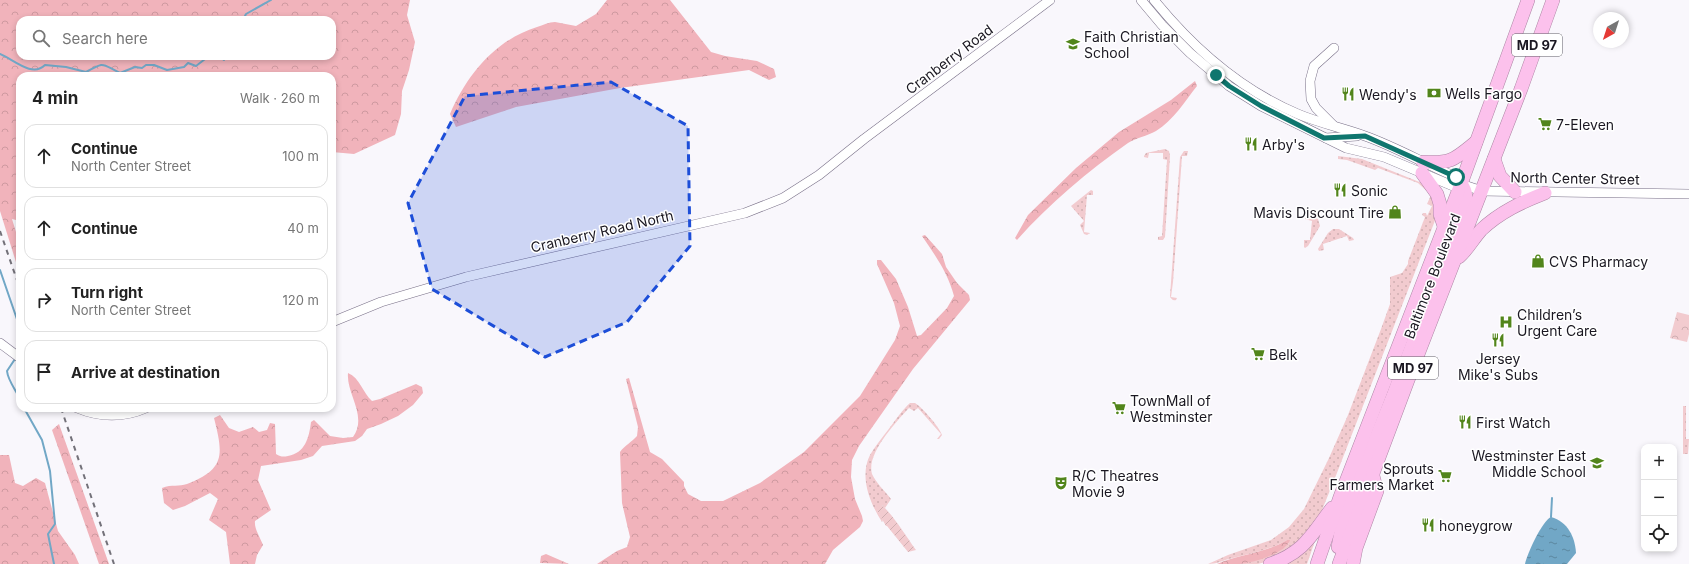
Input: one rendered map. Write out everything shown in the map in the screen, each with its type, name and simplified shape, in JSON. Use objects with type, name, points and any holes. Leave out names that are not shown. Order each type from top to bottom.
[{"type":"highway","name":"Baltimore Boulevard","points":[[1317,564],[1340,497],[1461,184],[1528,0]]},
{"type":"highway","name":"Baltimore Boulevard","points":[[1339,564],[1408,380],[1524,82],[1552,0]]},
{"type":"highway","points":[[1444,226],[1440,214],[1440,204],[1437,194],[1423,168],[1448,162],[1458,157],[1476,142]]},
{"type":"highway","points":[[1494,159],[1500,176],[1515,192]]},
{"type":"highway","points":[[1335,564],[1344,517],[1393,396],[1463,210],[1466,192],[1461,184]]},
{"type":"highway","points":[[1455,261],[1470,247],[1480,232],[1506,210],[1545,193]]},
{"type":"highway","points":[[1354,564],[1356,548],[1377,491],[1373,476]]},
{"type":"highway","points":[[1270,564],[1293,554],[1309,540],[1340,497]]},
{"type":"street","name":"Cranberry Road","points":[[864,139],[1050,0]]},
{"type":"street","name":"North Center Street","points":[[1141,0],[1180,44],[1229,86],[1272,112],[1346,148],[1456,177],[1461,184],[1482,191],[1689,194]]},
{"type":"street","name":"North Center Street","points":[[1154,0],[1194,44],[1221,68],[1243,84],[1297,114],[1365,136],[1423,168]]},
{"type":"street","points":[[1334,48],[1314,66],[1310,81],[1311,99],[1316,108],[1334,126]]},
{"type":"street","points":[[1324,138],[1365,136]]},
{"type":"street","name":"Cranberry Road North","points":[[336,320],[381,302],[466,277],[752,210],[777,200],[799,188],[819,175],[864,139]]},
{"type":"street","points":[[0,343],[16,355]]},
{"type":"street","points":[[86,412],[113,416],[127,415],[135,412]]},
{"type":"highlighted area","points":[[611,82],[688,126],[690,246],[627,322],[545,357],[432,289],[408,203],[465,96]]},
{"type":"green space","points":[[0,0],[410,0],[407,15],[415,42],[409,70],[402,91],[401,114],[395,135],[354,154],[336,152],[336,72],[16,72],[16,220],[12,219],[16,232],[16,262],[0,211]]},
{"type":"green space","points":[[607,0],[670,0],[711,52],[725,56],[757,61],[774,69],[776,77],[769,80],[749,70],[620,88],[516,107],[456,127],[450,114],[457,100],[474,73],[495,50],[522,33],[548,23],[555,22],[576,26],[596,14]]},
{"type":"green space","points":[[1195,81],[1197,86],[1168,122],[1156,131],[1128,143],[1098,165],[1056,200],[1017,240],[1015,238],[1028,215],[1076,168],[1119,132],[1171,100]]},
{"type":"green space","points":[[1165,149],[1169,151],[1170,156],[1165,237],[1163,240],[1158,240],[1158,237],[1162,236],[1167,160],[1163,159],[1163,153],[1149,153],[1148,158],[1144,156],[1146,153]]},
{"type":"green space","points":[[1184,151],[1188,151],[1187,156],[1182,156],[1171,297],[1177,298],[1174,300],[1172,299],[1170,296],[1180,157]]},
{"type":"green space","points":[[1338,156],[1362,159],[1422,183],[1433,197],[1436,218],[1320,515],[1306,537],[1269,561],[1258,564],[1241,564],[1261,559],[1279,551],[1289,543],[1287,540],[1259,551],[1208,564],[1228,555],[1271,540],[1289,527],[1304,509],[1348,415],[1381,329],[1390,304],[1390,277],[1402,273],[1408,264],[1425,217],[1422,215],[1423,213],[1426,213],[1427,216],[1432,206],[1427,204],[1431,195],[1418,183],[1378,168],[1375,170],[1347,160],[1338,159]]},
{"type":"green space","points":[[1091,190],[1093,191],[1093,195],[1087,195],[1084,232],[1090,233],[1087,235],[1084,234],[1080,225],[1084,221],[1071,206]]},
{"type":"green space","points":[[1309,213],[1318,219],[1320,226],[1308,246],[1305,248],[1304,240],[1310,240],[1312,221],[1305,219]]},
{"type":"green space","points":[[1333,229],[1339,229],[1354,240],[1349,241],[1347,236],[1323,244],[1324,250],[1319,251],[1318,249],[1328,233]]},
{"type":"green space","points":[[925,235],[942,254],[946,267],[957,283],[969,295],[970,300],[913,369],[859,446],[852,460],[851,477],[855,499],[863,521],[860,527],[833,550],[825,564],[597,564],[617,551],[627,547],[630,537],[622,503],[620,452],[637,436],[638,427],[626,379],[629,378],[650,452],[662,459],[684,482],[684,486],[688,494],[701,501],[723,501],[760,483],[804,452],[860,396],[895,340],[900,326],[894,303],[877,264],[877,260],[881,260],[896,279],[908,307],[917,336],[921,335],[947,308],[954,296],[945,272],[922,236]]},
{"type":"green space","points":[[1677,312],[1689,315],[1689,334],[1687,342],[1670,338]]},
{"type":"green space","points":[[348,373],[356,378],[372,401],[416,384],[422,387],[423,393],[413,405],[398,416],[367,429],[362,436],[355,441],[322,446],[313,456],[301,460],[261,466],[258,480],[271,510],[255,521],[256,530],[263,545],[257,555],[255,564],[230,564],[226,532],[209,520],[218,499],[210,493],[185,506],[173,510],[164,503],[162,488],[187,484],[200,478],[215,466],[220,451],[214,418],[220,415],[229,428],[239,432],[253,427],[259,432],[267,430],[270,423],[275,424],[276,454],[279,456],[294,454],[302,448],[309,434],[311,422],[314,420],[330,436],[343,438],[353,437],[357,429],[358,421],[348,381]]},
{"type":"green space","points":[[910,403],[915,403],[922,409],[942,435],[939,439],[937,439],[941,434],[918,408],[914,411],[909,408],[883,439],[873,457],[871,466],[872,474],[878,484],[891,499],[885,508],[882,505],[877,510],[883,520],[882,522],[867,490],[867,463],[876,445],[901,412]]},
{"type":"green space","points":[[1683,406],[1686,406],[1686,439],[1689,439],[1688,454],[1683,454]]},
{"type":"green space","points":[[59,424],[109,564],[99,564],[52,430]]},
{"type":"green space","points":[[0,455],[9,455],[15,483],[23,486],[36,478],[45,483],[58,531],[75,555],[79,564],[0,564]]},
{"type":"green space","points":[[878,503],[887,510],[916,550],[908,552],[886,526],[875,507]]},
{"type":"green space","points":[[1290,540],[1283,549],[1252,562],[1240,564],[1217,564],[1262,551]]},
{"type":"green space","points":[[1315,541],[1307,564],[1279,564]]},
{"type":"green space","points":[[546,554],[569,564],[540,563],[541,556]]},
{"type":"water","points":[[1551,517],[1562,522],[1570,531],[1574,541],[1576,553],[1567,564],[1525,564],[1539,531]]},
{"type":"waterway","points":[[245,16],[271,0]]},
{"type":"waterway","points":[[0,54],[28,69],[40,68],[45,65],[66,67],[86,72]]},
{"type":"waterway","points":[[122,72],[135,67],[142,68],[146,65],[154,65],[167,70],[184,67],[188,63],[196,66],[204,60]]},
{"type":"waterway","points":[[86,72],[101,65],[118,72]]},
{"type":"waterway","points":[[0,270],[16,316]]},
{"type":"waterway","points":[[15,359],[7,371],[10,382],[16,392]]},
{"type":"waterway","points":[[26,412],[42,440],[50,471],[55,524],[48,534],[54,564]]},
{"type":"waterway","points":[[1551,517],[1552,498]]},
{"type":"railway","points":[[0,231],[16,277]]},
{"type":"railway","points":[[62,412],[114,564]]},
{"type":"place","name":"Faith Christian School","points":[[1073,44]]},
{"type":"place","name":"Wells Fargo","points":[[1434,93]]},
{"type":"place","name":"Wendy's","points":[[1348,94]]},
{"type":"place","name":"7-Eleven","points":[[1545,124]]},
{"type":"place","name":"Arby's","points":[[1251,144]]},
{"type":"place","name":"Sonic","points":[[1340,190]]},
{"type":"place","name":"Mavis Discount Tire","points":[[1395,212]]},
{"type":"place","name":"CVS Pharmacy","points":[[1538,261]]},
{"type":"place","name":"Children’s Urgent Care","points":[[1506,322]]},
{"type":"place","name":"Jersey Mike's Subs","points":[[1498,340]]},
{"type":"place","name":"Belk","points":[[1258,354]]},
{"type":"place","name":"TownMall of Westminster","points":[[1119,408]]},
{"type":"place","name":"First Watch","points":[[1465,422]]},
{"type":"place","name":"Westminster East Middle School","points":[[1597,463]]},
{"type":"place","name":"Sprouts Farmers Market","points":[[1445,476]]},
{"type":"place","name":"R/C Theatres Movie 9","points":[[1061,483]]},
{"type":"place","name":"honeygrow","points":[[1428,525]]},
{"type":"route","points":[[1216,75],[1250,100],[1324,138],[1365,136],[1456,177]]}]
